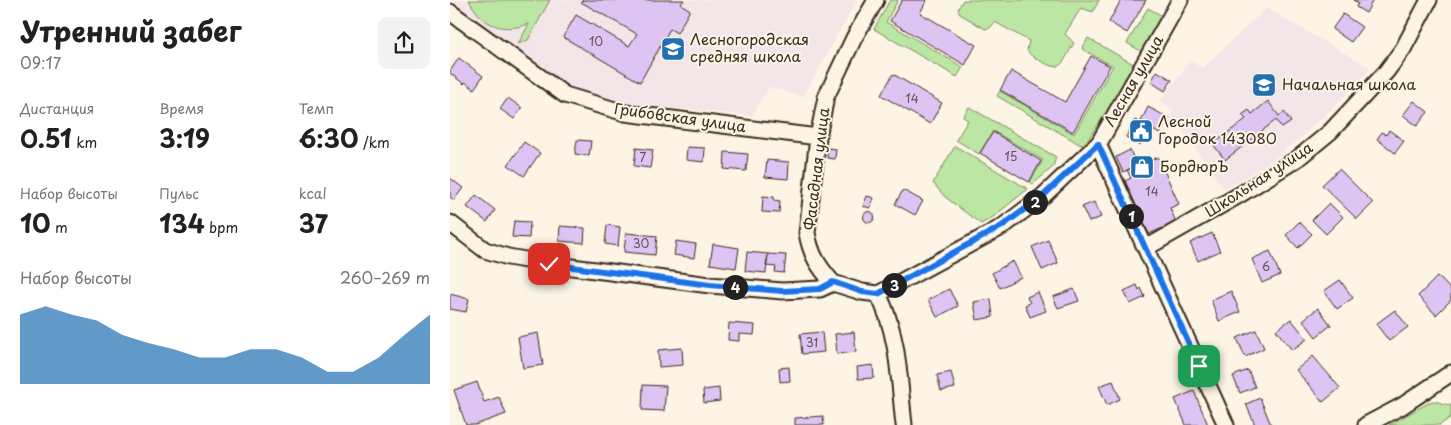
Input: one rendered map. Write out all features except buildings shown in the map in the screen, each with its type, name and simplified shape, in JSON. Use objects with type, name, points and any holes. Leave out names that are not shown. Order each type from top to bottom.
[{"type":"street","name":"Фасадная улица","points":[[833,282],[818,267],[810,248],[807,232],[818,137],[826,97],[854,38],[876,0]]},
{"type":"street","name":"Лесная улица","points":[[878,294],[1002,226],[1043,196],[1098,144],[1180,0]]},
{"type":"street","name":"Школьная улица","points":[[1146,248],[1242,194],[1297,159],[1330,132],[1386,72],[1403,49],[1429,0]]},
{"type":"street","name":"Грибовская улица","points":[[450,12],[565,95],[626,113],[818,137]]},
{"type":"street","points":[[1098,144],[1226,425]]},
{"type":"street","points":[[450,223],[485,250],[508,257],[568,267],[710,285],[782,291],[820,289],[833,282],[862,292],[878,294],[890,322],[904,425]]},
{"type":"street","points":[[1366,425],[1447,379]]},
{"type":"shaded area","name":"Лесногородская средняя школа","points":[[451,0],[857,0],[803,97],[769,87],[752,116],[622,103],[567,86]]},
{"type":"shaded area","name":"Начальная школа","points":[[1266,8],[1371,68],[1331,110],[1293,144],[1284,149],[1285,152],[1225,190],[1180,127],[1169,118],[1174,110],[1160,101],[1190,61],[1203,68]]},
{"type":"green space","points":[[469,0],[550,0],[528,40],[518,44],[529,24],[510,28],[494,25],[480,16]]},
{"type":"green space","points":[[890,0],[898,0],[886,22],[963,67],[957,77],[874,29]]},
{"type":"green space","points":[[963,0],[1099,0],[1093,12],[1081,8],[1065,34],[1074,43],[1064,61],[1057,66],[1053,66],[1030,54],[1027,49],[1029,41],[995,22],[990,28],[985,29],[960,14],[958,9]]},
{"type":"green space","points":[[1148,8],[1164,17],[1144,53],[1127,43]]},
{"type":"green space","points":[[1088,38],[1135,65],[1109,109],[1086,142],[1081,145],[997,96],[1000,91],[1074,134],[1113,66],[1082,49]]},
{"type":"green space","points":[[969,107],[1056,157],[1053,167],[1033,184],[1030,182],[1043,160],[993,131],[979,154],[956,140],[968,120],[963,117]]},
{"type":"green space","points":[[955,146],[1028,189],[993,217],[981,224],[945,197],[933,183]]},
{"type":"green space","points":[[1432,401],[1451,404],[1451,417],[1440,425],[1389,425]]},
{"type":"place","name":"Лесногородская средняя школа","points":[[673,49]]},
{"type":"place","name":"Начальная школа","points":[[1264,85]]},
{"type":"place","name":"Лесной Городок 143080","points":[[1141,131]]},
{"type":"place","name":"БордюрЪ","points":[[1142,167]]},
{"type":"route","points":[[549,264],[639,277],[782,291],[820,289],[833,282],[842,287],[878,294],[1002,226],[1043,196],[1098,144],[1199,366]]}]
